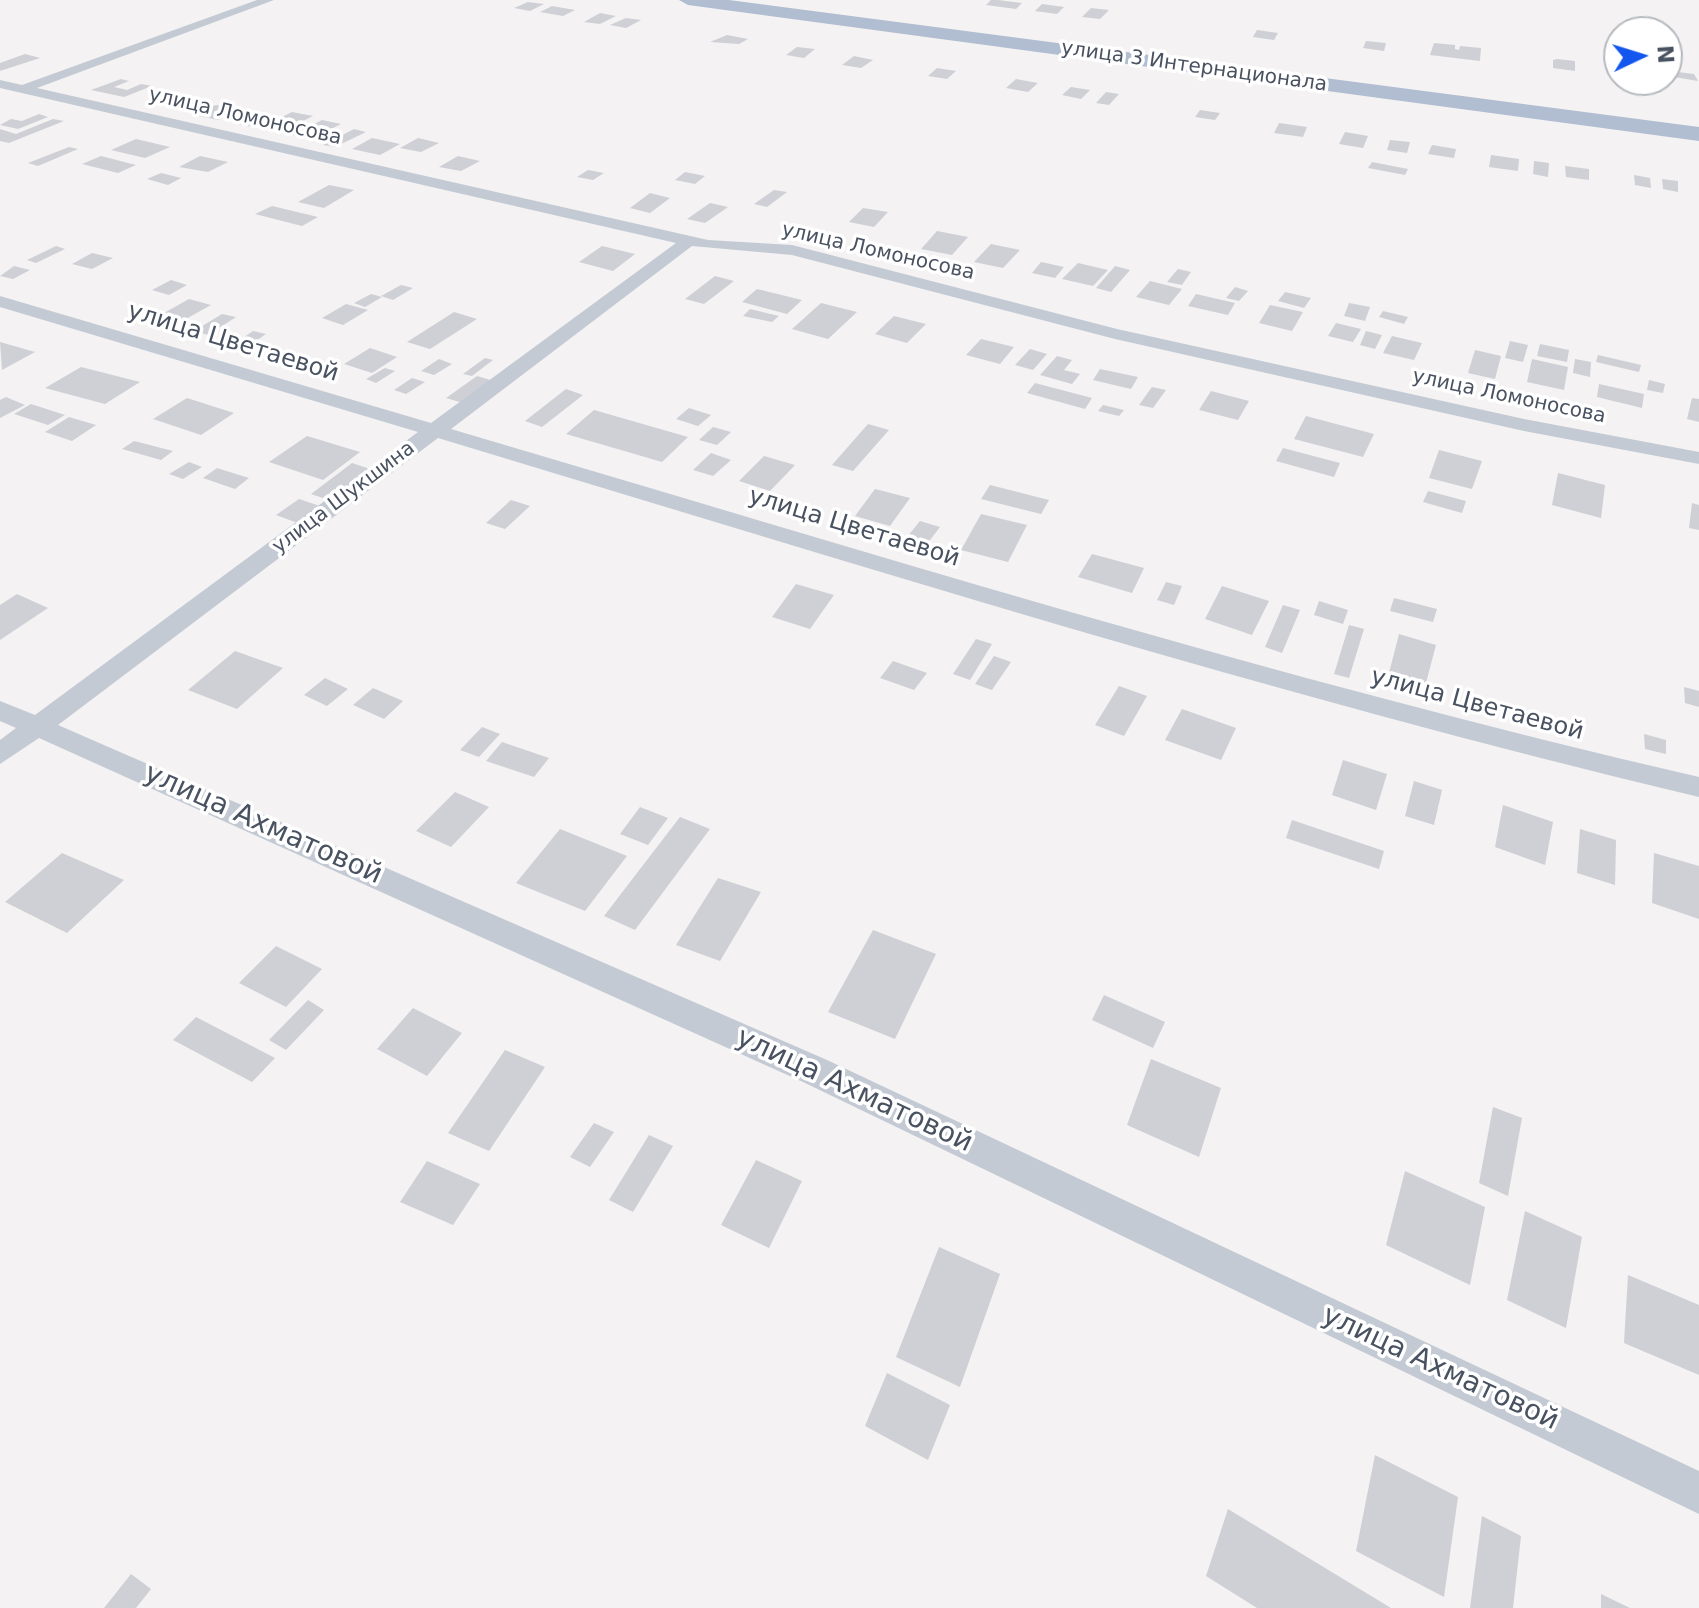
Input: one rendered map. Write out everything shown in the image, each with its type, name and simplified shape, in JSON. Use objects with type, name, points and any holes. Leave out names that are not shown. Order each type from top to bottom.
[{"type":"main road","name":"улица 3 Интернационала","points":[[688,0],[1699,134]]},
{"type":"street","points":[[0,97],[268,0]]},
{"type":"street","name":"улица Ломоносова","points":[[0,84],[689,241],[792,250],[1115,334],[1524,425],[1699,458]]},
{"type":"street","name":"улица Шукшина","points":[[0,754],[689,241]]},
{"type":"street","name":"улица Цветаевой","points":[[0,301],[1084,624],[1524,746],[1699,787]]},
{"type":"street","name":"улица Ахматовой","points":[[0,710],[815,1071],[1699,1493]]},
{"type":"building","points":[[991,0],[1022,3],[1016,9],[986,5]]},
{"type":"building","points":[[528,2],[544,4],[530,11],[514,8]]},
{"type":"building","points":[[1042,4],[1064,7],[1057,14],[1035,11]]},
{"type":"building","points":[[552,6],[575,10],[563,16],[540,12]]},
{"type":"building","points":[[1091,8],[1109,10],[1100,19],[1082,17]]},
{"type":"building","points":[[600,13],[616,16],[600,24],[584,22]]},
{"type":"building","points":[[626,18],[641,20],[626,28],[610,25]]},
{"type":"building","points":[[1257,30],[1278,33],[1274,40],[1253,37]]},
{"type":"building","points":[[727,35],[748,39],[739,44],[710,42]]},
{"type":"building","points":[[1366,41],[1386,43],[1384,51],[1363,48]]},
{"type":"building","points":[[1434,43],[1455,45],[1455,49],[1459,50],[1460,46],[1481,48],[1480,61],[1430,55]]},
{"type":"building","points":[[797,47],[815,49],[804,58],[786,55]]},
{"type":"building","points":[[25,54],[40,58],[0,71],[0,63]]},
{"type":"building","points":[[854,56],[873,60],[861,68],[842,65]]},
{"type":"building","points":[[1553,60],[1575,61],[1575,71],[1553,68]]},
{"type":"building","points":[[937,68],[956,71],[947,79],[928,76]]},
{"type":"building","points":[[1683,73],[1694,74],[1698,81],[1683,78]]},
{"type":"building","points":[[121,79],[129,81],[114,87],[127,90],[141,84],[152,86],[124,97],[91,90]]},
{"type":"building","points":[[1016,79],[1038,83],[1028,92],[1006,88]]},
{"type":"building","points":[[1071,87],[1090,90],[1081,99],[1062,95]]},
{"type":"building","points":[[1106,92],[1119,94],[1109,105],[1096,103]]},
{"type":"building","points":[[216,105],[240,110],[218,120],[194,115]]},
{"type":"building","points":[[1200,110],[1220,113],[1215,120],[1195,117]]},
{"type":"building","points":[[292,112],[313,116],[297,124],[276,120]]},
{"type":"building","points":[[255,113],[275,117],[254,127],[234,123]]},
{"type":"building","points":[[39,114],[48,117],[18,129],[0,125],[11,119],[22,121]]},
{"type":"building","points":[[53,119],[64,121],[9,143],[0,141],[0,129],[16,134]]},
{"type":"building","points":[[322,120],[341,124],[311,139],[292,135]]},
{"type":"building","points":[[1279,123],[1307,127],[1303,137],[1274,133]]},
{"type":"building","points":[[354,129],[366,132],[335,147],[323,145]]},
{"type":"building","points":[[1345,132],[1368,136],[1363,148],[1339,144]]},
{"type":"building","points":[[372,138],[400,144],[380,155],[352,149]]},
{"type":"building","points":[[418,138],[439,143],[421,152],[400,148]]},
{"type":"building","points":[[136,139],[170,147],[145,158],[111,150]]},
{"type":"building","points":[[1390,140],[1410,142],[1407,153],[1387,150]]},
{"type":"building","points":[[1432,145],[1456,149],[1454,158],[1428,154]]},
{"type":"building","points":[[69,147],[78,149],[38,166],[28,163]]},
{"type":"building","points":[[1491,155],[1519,159],[1518,171],[1489,167]]},
{"type":"building","points":[[101,156],[136,165],[118,173],[82,164]]},
{"type":"building","points":[[200,156],[228,162],[208,172],[179,167]]},
{"type":"building","points":[[458,156],[480,161],[461,171],[439,167]]},
{"type":"building","points":[[1534,161],[1549,163],[1548,177],[1533,174]]},
{"type":"building","points":[[1372,162],[1408,169],[1405,175],[1368,168]]},
{"type":"building","points":[[1565,166],[1589,169],[1589,180],[1566,177]]},
{"type":"building","points":[[588,170],[604,173],[593,180],[577,177]]},
{"type":"building","points":[[685,172],[705,176],[695,184],[675,180]]},
{"type":"building","points":[[161,173],[181,178],[168,185],[147,179]]},
{"type":"building","points":[[1634,175],[1650,178],[1651,188],[1635,185]]},
{"type":"building","points":[[1662,179],[1678,181],[1678,192],[1663,189]]},
{"type":"building","points":[[329,185],[354,190],[324,208],[298,202]]},
{"type":"building","points":[[774,190],[787,192],[767,207],[754,204]]},
{"type":"building","points":[[650,193],[670,198],[650,213],[630,208]]},
{"type":"building","points":[[710,203],[728,207],[705,223],[687,219]]},
{"type":"building","points":[[272,206],[318,217],[302,226],[255,214]]},
{"type":"building","points":[[863,208],[888,212],[874,227],[849,222]]},
{"type":"building","points":[[937,231],[968,237],[952,255],[921,249]]},
{"type":"building","points":[[991,244],[1020,250],[1003,268],[974,262]]},
{"type":"building","points":[[56,246],[65,249],[36,263],[27,260]]},
{"type":"building","points":[[602,246],[635,254],[613,271],[579,262]]},
{"type":"building","points":[[92,253],[113,258],[92,269],[72,264]]},
{"type":"building","points":[[1041,262],[1064,267],[1055,278],[1032,273]]},
{"type":"building","points":[[1078,263],[1108,270],[1093,286],[1062,279]]},
{"type":"building","points":[[14,266],[30,270],[13,279],[0,276]]},
{"type":"building","points":[[1115,266],[1130,270],[1111,292],[1096,288]]},
{"type":"building","points":[[1178,269],[1191,272],[1182,285],[1167,282]]},
{"type":"building","points":[[715,276],[734,281],[704,304],[685,299]]},
{"type":"building","points":[[171,280],[187,285],[169,295],[152,290]]},
{"type":"building","points":[[1150,281],[1182,289],[1169,305],[1136,297]]},
{"type":"building","points":[[401,285],[413,288],[393,300],[381,296]]},
{"type":"building","points":[[1235,287],[1248,291],[1239,301],[1226,298]]},
{"type":"building","points":[[757,289],[802,300],[787,314],[742,302]]},
{"type":"building","points":[[1285,292],[1311,298],[1304,308],[1278,301]]},
{"type":"building","points":[[371,294],[382,297],[365,307],[354,303]]},
{"type":"building","points":[[1196,294],[1235,303],[1228,315],[1188,306]]},
{"type":"building","points":[[189,299],[211,305],[177,324],[155,318]]},
{"type":"building","points":[[821,303],[857,312],[828,339],[792,329]]},
{"type":"building","points":[[1349,303],[1370,307],[1365,321],[1344,316]]},
{"type":"building","points":[[346,304],[368,310],[343,325],[322,318]]},
{"type":"building","points":[[1270,305],[1303,312],[1292,331],[1259,323]]},
{"type":"building","points":[[750,309],[779,316],[772,322],[743,316]]},
{"type":"building","points":[[1383,311],[1408,317],[1404,324],[1379,317]]},
{"type":"building","points":[[454,312],[477,319],[430,349],[407,342]]},
{"type":"building","points":[[222,314],[236,317],[208,335],[194,331]]},
{"type":"building","points":[[894,316],[926,324],[907,343],[875,334]]},
{"type":"building","points":[[1336,323],[1361,329],[1353,342],[1328,336]]},
{"type":"building","points":[[253,331],[266,334],[243,350],[230,347]]},
{"type":"building","points":[[1366,331],[1382,335],[1375,349],[1360,345]]},
{"type":"building","points":[[1392,336],[1422,343],[1414,360],[1383,353]]},
{"type":"building","points":[[981,339],[1014,347],[1000,364],[966,355]]},
{"type":"building","points":[[1510,341],[1528,345],[1523,362],[1505,358]]},
{"type":"building","points":[[0,342],[35,352],[2,370]]},
{"type":"building","points":[[1540,344],[1569,350],[1567,362],[1537,356]]},
{"type":"building","points":[[370,348],[397,357],[372,373],[344,364]]},
{"type":"building","points":[[1030,349],[1047,354],[1033,370],[1015,365]]},
{"type":"building","points":[[1475,350],[1501,356],[1495,379],[1468,373]]},
{"type":"building","points":[[1598,355],[1641,365],[1639,372],[1596,362]]},
{"type":"building","points":[[1057,356],[1072,360],[1064,370],[1080,374],[1072,384],[1040,375]]},
{"type":"building","points":[[485,358],[493,360],[472,376],[463,374]]},
{"type":"building","points":[[439,359],[452,364],[434,375],[421,371]]},
{"type":"building","points":[[1532,359],[1568,367],[1564,390],[1527,382]]},
{"type":"building","points":[[1575,359],[1591,362],[1590,377],[1573,373]]},
{"type":"building","points":[[81,367],[140,382],[105,404],[45,388]]},
{"type":"building","points":[[385,368],[395,371],[376,383],[366,379]]},
{"type":"building","points":[[1100,369],[1138,377],[1131,389],[1093,380]]},
{"type":"building","points":[[477,376],[497,382],[466,404],[446,398]]},
{"type":"building","points":[[412,378],[425,382],[406,394],[394,390]]},
{"type":"building","points":[[1649,380],[1665,384],[1663,393],[1647,390]]},
{"type":"building","points":[[1035,383],[1092,398],[1085,409],[1027,393]]},
{"type":"building","points":[[1599,384],[1644,394],[1642,408],[1597,397]]},
{"type":"building","points":[[1152,387],[1166,390],[1153,408],[1139,405]]},
{"type":"building","points":[[566,389],[583,395],[542,427],[525,421]]},
{"type":"building","points":[[1211,391],[1249,401],[1238,420],[1199,410]]},
{"type":"building","points":[[6,397],[25,405],[0,418],[0,400]]},
{"type":"building","points":[[187,398],[234,413],[201,435],[153,419]]},
{"type":"building","points":[[1692,398],[1699,399],[1699,422],[1687,419]]},
{"type":"building","points":[[31,404],[65,415],[48,425],[14,414]]},
{"type":"building","points":[[1103,405],[1124,410],[1119,416],[1098,411]]},
{"type":"building","points":[[689,408],[711,415],[698,426],[676,419]]},
{"type":"building","points":[[594,410],[688,437],[662,462],[566,434]]},
{"type":"building","points":[[1306,416],[1374,434],[1363,457],[1294,439]]},
{"type":"building","points":[[69,417],[96,425],[72,441],[45,432]]},
{"type":"building","points":[[868,424],[889,430],[853,471],[832,465]]},
{"type":"building","points":[[713,427],[731,432],[717,445],[699,440]]},
{"type":"building","points":[[307,436],[360,452],[323,480],[269,462]]},
{"type":"building","points":[[134,441],[173,451],[161,460],[122,449]]},
{"type":"building","points":[[1283,448],[1340,463],[1334,477],[1276,461]]},
{"type":"building","points":[[1439,450],[1482,461],[1472,489],[1429,478]]},
{"type":"building","points":[[711,453],[731,460],[713,476],[693,470]]},
{"type":"building","points":[[764,456],[795,465],[770,491],[739,481]]},
{"type":"building","points":[[189,462],[202,467],[183,479],[169,474]]},
{"type":"building","points":[[352,463],[376,471],[335,502],[311,494]]},
{"type":"building","points":[[217,468],[249,478],[235,489],[203,478]]},
{"type":"building","points":[[1558,473],[1605,485],[1601,518],[1552,505]]},
{"type":"building","points":[[990,485],[1049,500],[1041,514],[981,499]]},
{"type":"building","points":[[875,489],[910,498],[890,526],[855,516]]},
{"type":"building","points":[[1428,491],[1466,501],[1462,513],[1423,502]]},
{"type":"building","points":[[299,499],[326,508],[303,525],[276,515]]},
{"type":"building","points":[[511,500],[530,506],[505,529],[486,523]]},
{"type":"building","points":[[1692,503],[1699,505],[1699,530],[1689,528]]},
{"type":"building","points":[[981,514],[1027,525],[1008,562],[961,550]]},
{"type":"building","points":[[920,521],[940,527],[927,544],[907,537]]},
{"type":"building","points":[[1092,554],[1144,568],[1132,593],[1078,577]]},
{"type":"building","points":[[1166,582],[1182,586],[1174,605],[1157,600]]},
{"type":"building","points":[[796,584],[834,595],[810,629],[772,617]]},
{"type":"building","points":[[1222,586],[1269,601],[1252,635],[1205,619]]},
{"type":"building","points":[[17,594],[48,608],[0,640],[0,605]]},
{"type":"building","points":[[1394,598],[1437,609],[1433,622],[1390,611]]},
{"type":"building","points":[[1319,601],[1348,610],[1343,624],[1314,615]]},
{"type":"building","points":[[1283,605],[1300,610],[1282,653],[1265,647]]},
{"type":"building","points":[[1349,625],[1364,629],[1349,678],[1334,674]]},
{"type":"building","points":[[1399,634],[1436,645],[1426,683],[1389,673]]},
{"type":"building","points":[[976,639],[992,644],[970,680],[953,674]]},
{"type":"building","points":[[235,651],[283,668],[237,709],[188,690]]},
{"type":"building","points":[[994,656],[1011,662],[992,690],[975,684]]},
{"type":"building","points":[[893,661],[927,673],[914,690],[880,678]]},
{"type":"building","points":[[325,678],[348,689],[327,706],[304,695]]},
{"type":"building","points":[[1119,686],[1147,696],[1124,736],[1095,725]]},
{"type":"building","points":[[1684,687],[1699,691],[1699,707],[1685,703]]},
{"type":"building","points":[[373,688],[403,701],[384,719],[353,705]]},
{"type":"building","points":[[1182,709],[1236,728],[1221,760],[1165,740]]},
{"type":"building","points":[[482,727],[500,734],[479,757],[460,750]]},
{"type":"building","points":[[1644,734],[1666,740],[1666,754],[1645,749]]},
{"type":"building","points":[[502,742],[549,758],[534,777],[486,761]]},
{"type":"building","points":[[1343,760],[1387,774],[1376,810],[1332,795]]},
{"type":"building","points":[[1414,781],[1442,790],[1434,825],[1405,816]]},
{"type":"building","points":[[455,792],[489,807],[451,847],[416,831]]},
{"type":"building","points":[[1503,805],[1553,822],[1545,865],[1495,847]]},
{"type":"building","points":[[640,807],[668,818],[648,845],[620,834]]},
{"type":"building","points":[[680,817],[710,829],[635,930],[604,916]]},
{"type":"building","points":[[1292,820],[1384,851],[1379,869],[1286,838]]},
{"type":"building","points":[[560,829],[627,856],[585,911],[516,883]]},
{"type":"building","points":[[1580,829],[1616,840],[1615,885],[1577,873]]},
{"type":"building","points":[[62,853],[124,880],[67,933],[5,902]]},
{"type":"building","points":[[1654,853],[1699,866],[1699,919],[1652,903]]},
{"type":"building","points":[[718,878],[761,892],[720,961],[676,945]]},
{"type":"building","points":[[873,930],[936,954],[895,1039],[828,1012]]},
{"type":"building","points":[[276,946],[322,969],[286,1007],[239,983]]},
{"type":"building","points":[[1104,995],[1165,1022],[1153,1048],[1092,1020]]},
{"type":"building","points":[[308,1000],[324,1010],[286,1050],[269,1040]]},
{"type":"building","points":[[413,1008],[462,1033],[427,1076],[377,1049]]},
{"type":"building","points":[[196,1017],[275,1058],[252,1082],[173,1040]]},
{"type":"building","points":[[505,1050],[545,1067],[489,1151],[448,1133]]},
{"type":"building","points":[[1151,1059],[1221,1088],[1199,1157],[1127,1125]]},
{"type":"building","points":[[1493,1107],[1522,1118],[1508,1196],[1479,1183]]},
{"type":"building","points":[[594,1123],[614,1132],[590,1167],[570,1157]]},
{"type":"building","points":[[649,1135],[673,1146],[633,1212],[609,1200]]},
{"type":"building","points":[[756,1160],[802,1181],[769,1248],[721,1225]]},
{"type":"building","points":[[427,1161],[480,1184],[453,1225],[400,1202]]},
{"type":"building","points":[[1405,1171],[1485,1207],[1470,1285],[1386,1245]]},
{"type":"building","points":[[1525,1211],[1582,1237],[1566,1328],[1507,1300]]},
{"type":"building","points":[[939,1247],[1000,1274],[960,1387],[896,1357]]},
{"type":"building","points":[[1628,1275],[1699,1305],[1699,1375],[1624,1343]]},
{"type":"building","points":[[887,1373],[950,1405],[928,1460],[865,1426]]},
{"type":"building","points":[[1375,1455],[1458,1497],[1444,1597],[1356,1551]]},
{"type":"building","points":[[1228,1509],[1391,1608],[1257,1608],[1206,1576]]},
{"type":"building","points":[[1482,1516],[1521,1536],[1513,1608],[1470,1608]]},
{"type":"building","points":[[131,1574],[151,1589],[136,1608],[104,1608]]},
{"type":"building","points":[[1601,1594],[1630,1608],[1601,1608]]}]
